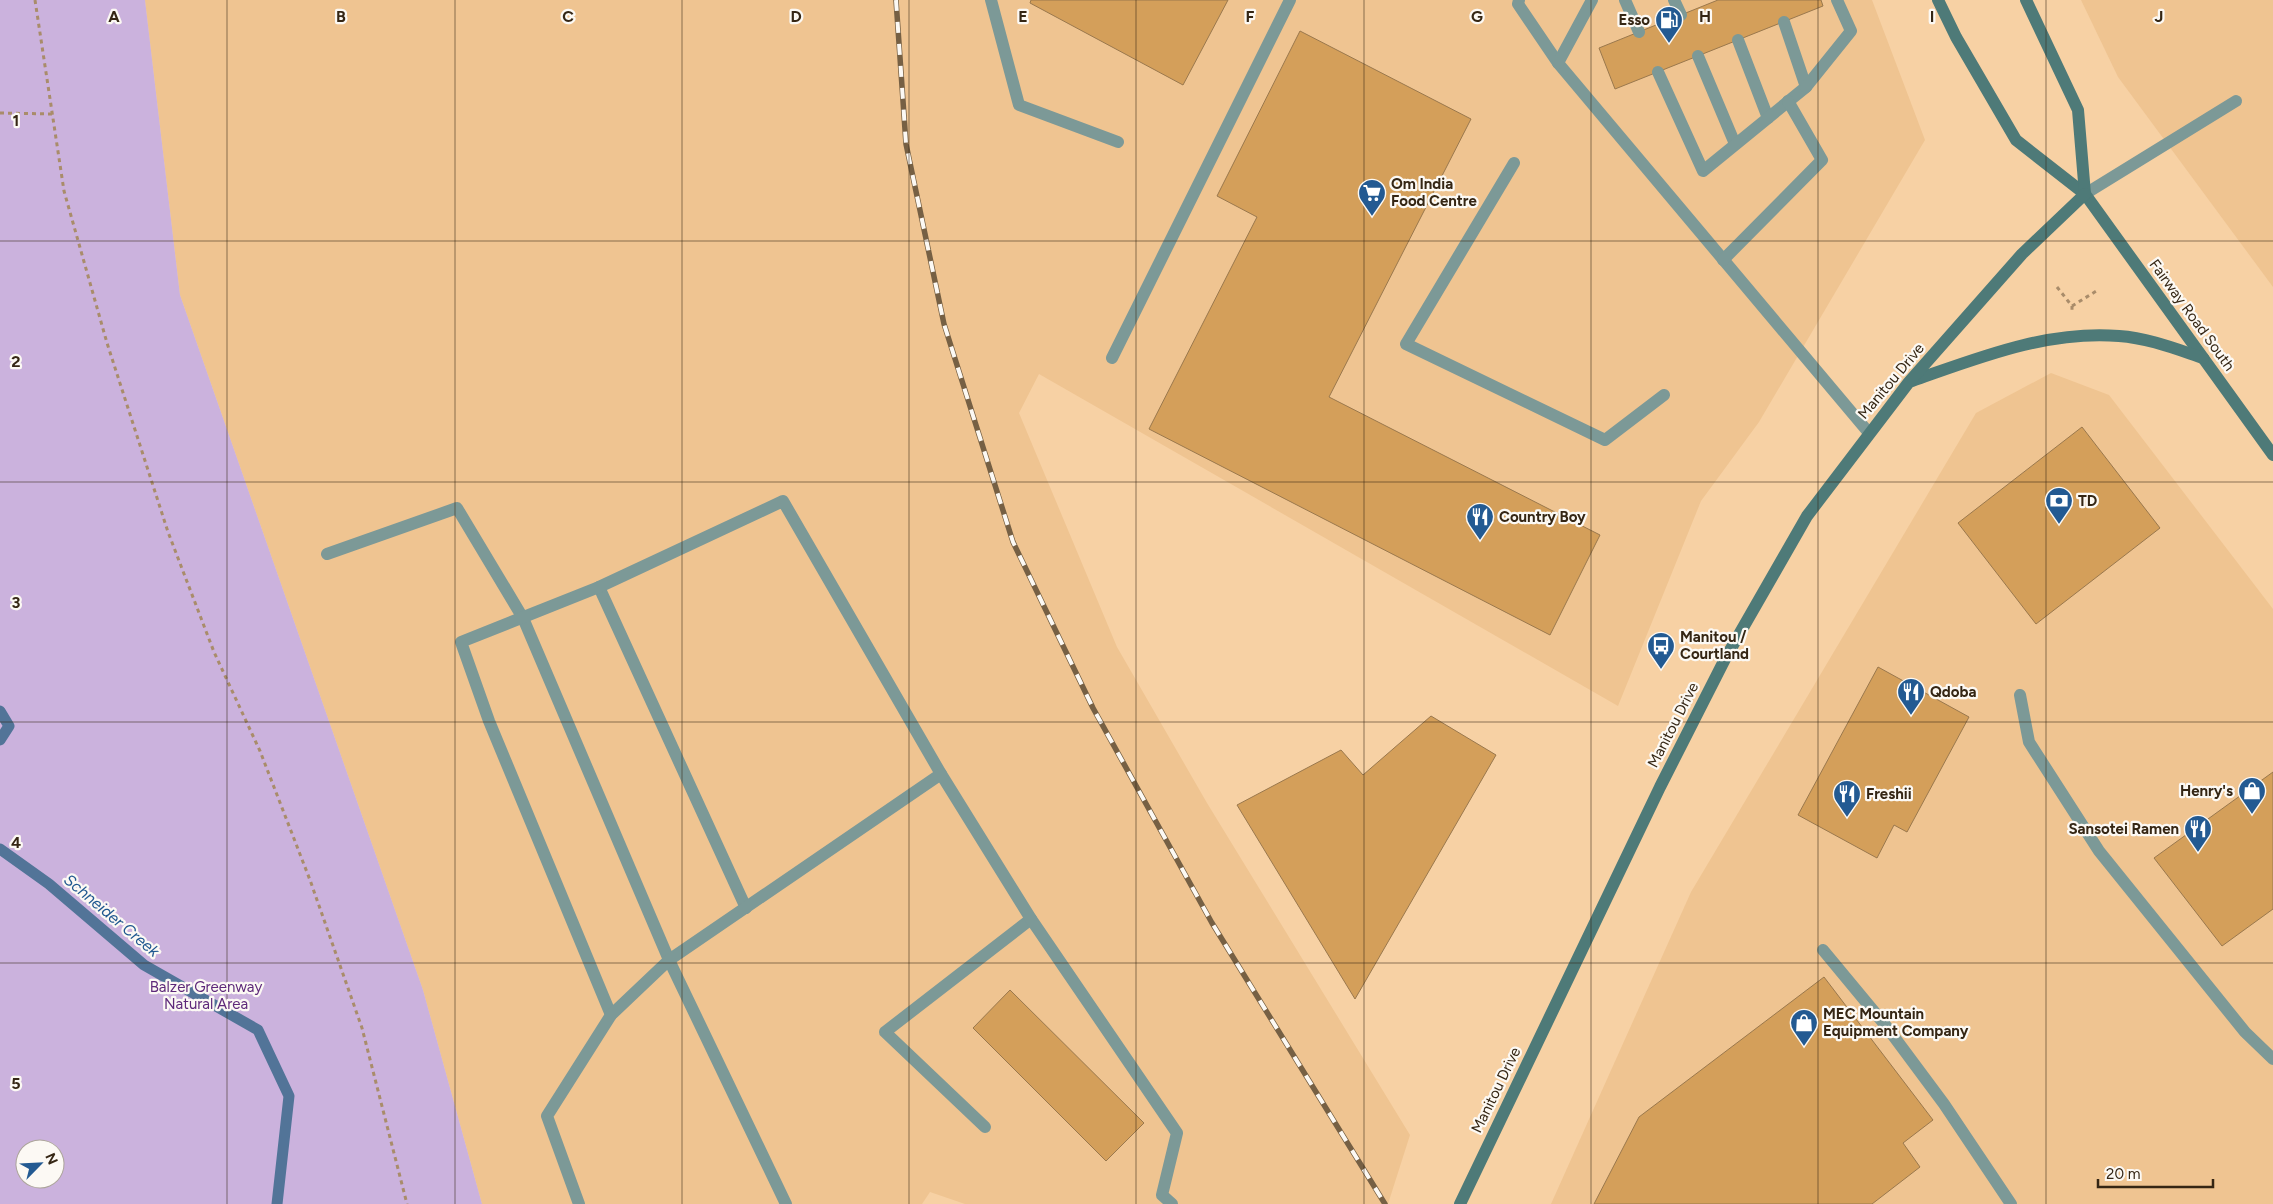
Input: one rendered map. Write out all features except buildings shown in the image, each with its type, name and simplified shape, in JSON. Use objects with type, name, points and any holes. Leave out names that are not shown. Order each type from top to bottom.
[{"type":"main road","points":[[1938,0],[1956,37],[2016,140],[2085,194]]},
{"type":"main road","points":[[2026,0],[2078,110],[2085,194]]},
{"type":"main road","name":"Fairway Road South","points":[[2085,194],[2273,455]]},
{"type":"main road","name":"Manitou Drive","points":[[1460,1204],[1660,787],[1726,659],[1807,516],[1909,382],[2022,254],[2085,194]]},
{"type":"main road","points":[[1909,382],[1981,357],[2050,338],[2118,336],[2156,343],[2203,358]]},
{"type":"lane","points":[[991,0],[1019,105],[1118,142]]},
{"type":"lane","points":[[1112,358],[1290,0]]},
{"type":"lane","points":[[1519,0],[1518,4],[1558,62],[1869,433]]},
{"type":"lane","points":[[1558,62],[1592,0]]},
{"type":"lane","points":[[1625,0],[1639,32]]},
{"type":"lane","points":[[1674,0],[1681,15]]},
{"type":"lane","points":[[1658,72],[1703,171],[1806,87],[1851,31],[1837,0]]},
{"type":"lane","points":[[1784,22],[1806,87]]},
{"type":"lane","points":[[1738,40],[1768,118]]},
{"type":"lane","points":[[1698,56],[1735,144]]},
{"type":"lane","points":[[2085,194],[2236,101]]},
{"type":"lane","points":[[1723,260],[1822,160],[1788,102]]},
{"type":"lane","points":[[1514,163],[1406,344],[1605,440],[1664,395]]},
{"type":"lane","points":[[611,1015],[489,721],[460,642],[599,587],[783,501],[941,774],[1031,919],[1177,1133],[1162,1195],[1172,1204]]},
{"type":"lane","points":[[327,554],[458,508],[523,618],[668,960],[786,1204]]},
{"type":"lane","points":[[599,587],[746,908]]},
{"type":"lane","points":[[2020,695],[2029,742],[2100,851],[2245,1032],[2273,1059]]},
{"type":"lane","points":[[579,1204],[547,1116],[611,1015],[668,960],[941,774]]},
{"type":"lane","points":[[986,1127],[885,1032],[1031,919]]},
{"type":"lane","points":[[1823,950],[1886,1026],[1944,1104],[2011,1204]]},
{"type":"path","points":[[35,0],[64,191],[113,362],[168,532],[214,652],[267,769],[310,880],[355,1009],[407,1204]]},
{"type":"path","points":[[0,113],[52,114]]},
{"type":"path","points":[[2058,287],[2072,306],[2098,290]]},
{"type":"shaded area","points":[[145,0],[1872,0],[1925,140],[1759,422],[1701,501],[1618,706],[1039,374],[1019,413],[1117,647],[1207,803],[1410,1135],[1388,1204],[965,1204],[930,1192],[922,1204],[482,1204],[423,990],[180,295]]},
{"type":"shaded area","points":[[2081,0],[2273,0],[2273,287],[2118,77]]},
{"type":"shaded area","points":[[2051,373],[2109,395],[2273,609],[2273,1204],[1551,1204],[1691,892],[1976,413]]},
{"type":"green space","name":"Balzer Greenway Natural Area","points":[[0,0],[145,0],[180,295],[423,990],[482,1204],[0,1204]]},
{"type":"waterway","name":"Schneider Creek","points":[[0,711],[9,726],[0,740]]},
{"type":"waterway","name":"Schneider Creek","points":[[0,849],[49,884],[144,965],[258,1030],[289,1096],[277,1204]]},
{"type":"railway","points":[[896,0],[906,144],[944,324],[1013,542],[1093,708],[1212,923],[1385,1204]]},
{"type":"place","name":"Esso","points":[[1669,44]]},
{"type":"place","name":"Om India Food Centre","points":[[1372,217]]},
{"type":"place","name":"TD","points":[[2059,525]]},
{"type":"place","name":"Country Boy","points":[[1480,541]]},
{"type":"place","name":"Manitou / Courtland","points":[[1661,670]]},
{"type":"place","name":"Qdoba","points":[[1911,716]]},
{"type":"place","name":"Henry's","points":[[2252,815]]},
{"type":"place","name":"Freshii","points":[[1847,818]]},
{"type":"place","name":"Sansotei Ramen","points":[[2198,853]]},
{"type":"place","name":"MEC Mountain Equipment Company","points":[[1804,1047]]}]
